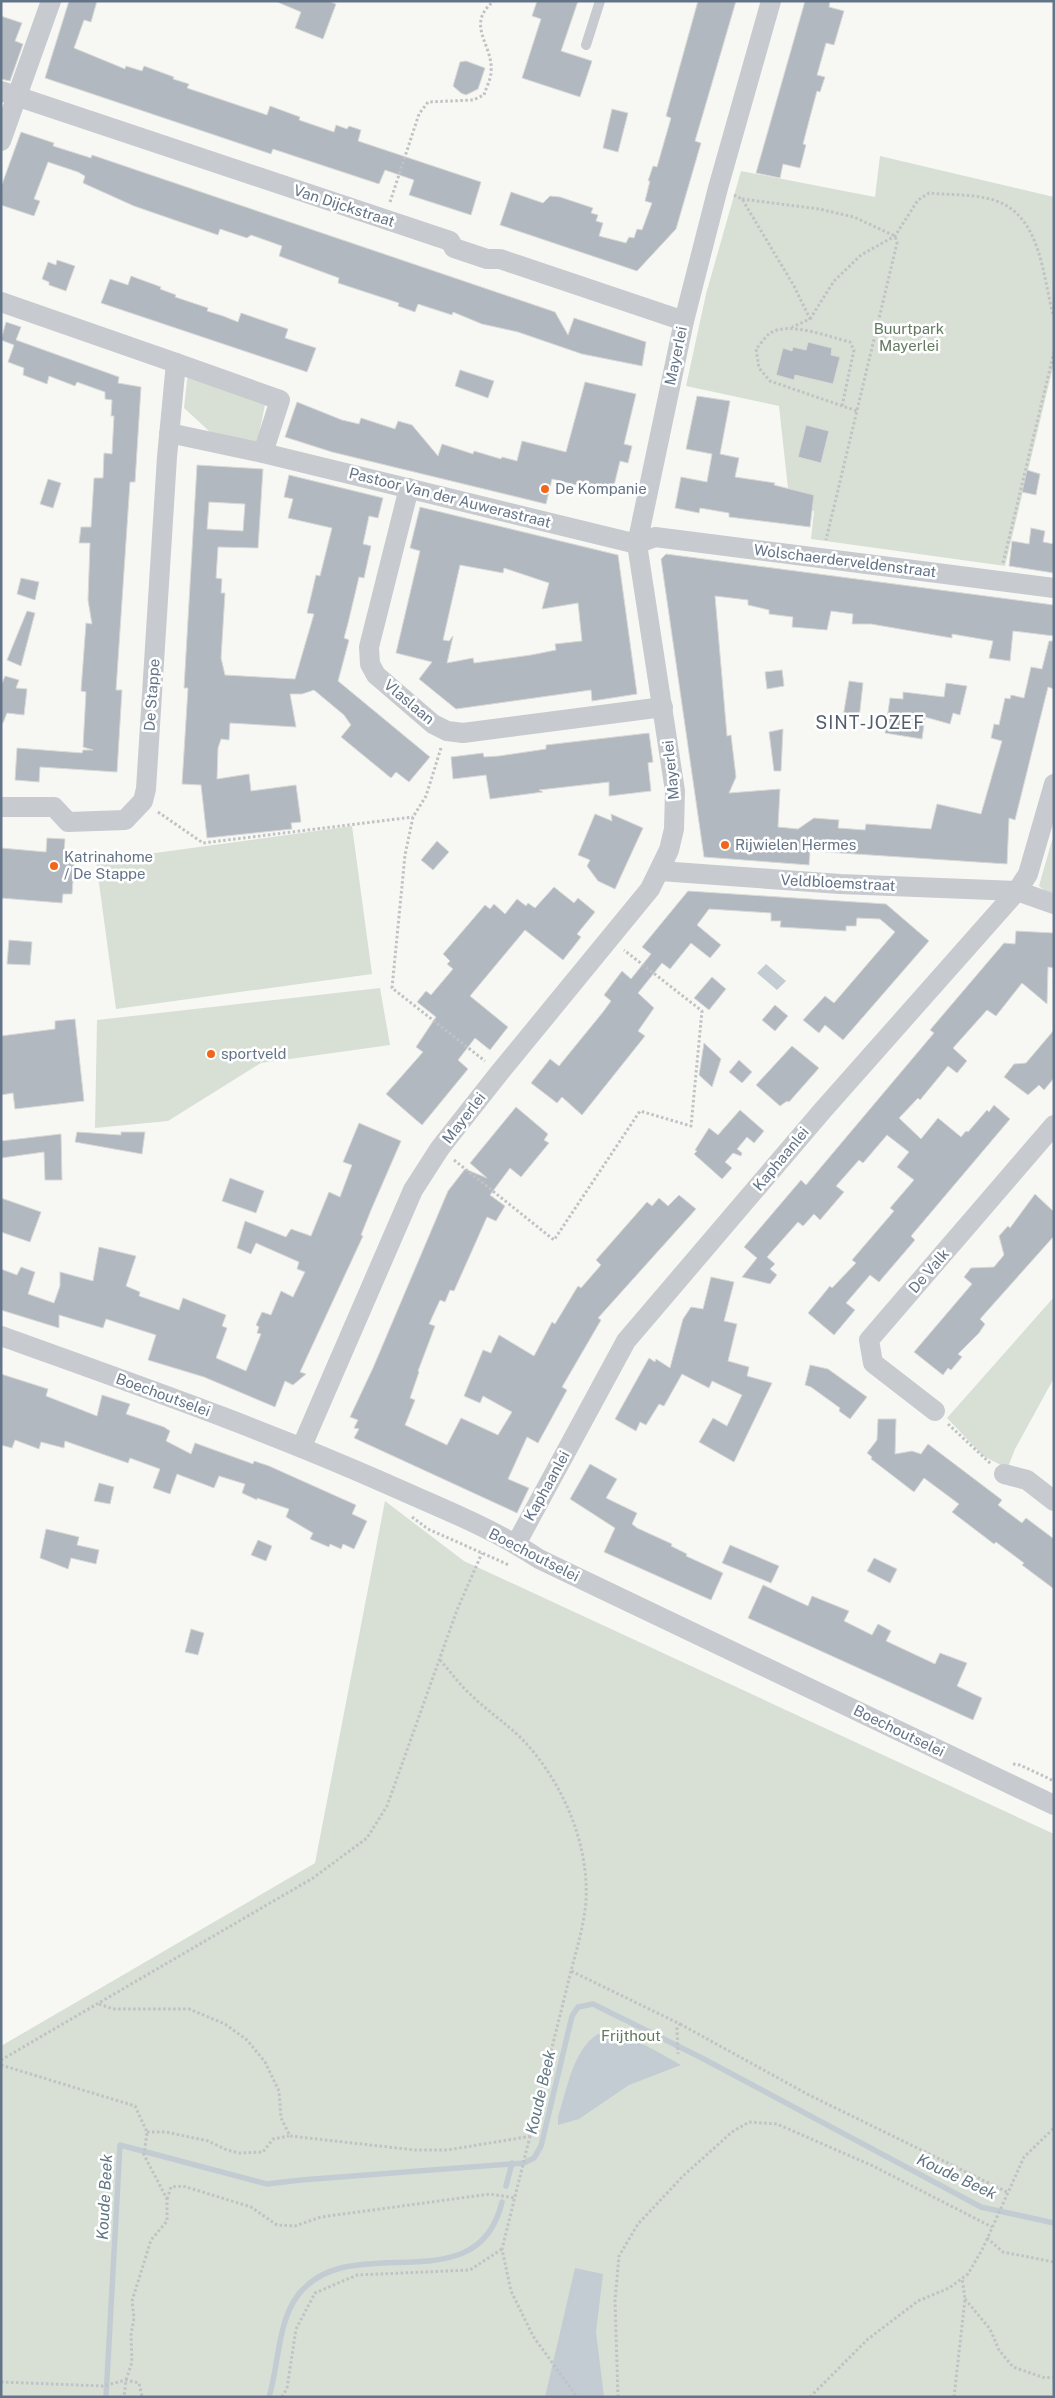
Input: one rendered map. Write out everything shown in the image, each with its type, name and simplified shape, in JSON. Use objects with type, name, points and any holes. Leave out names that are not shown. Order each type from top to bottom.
[{"type":"street","points":[[1,141],[9,94],[51,1]]},
{"type":"street","name":"Mayerlei","points":[[302,1446],[413,1190],[440,1148],[500,1072],[611,940],[650,889],[660,871],[674,829],[675,791],[637,544],[684,321],[718,188],[771,1]]},
{"type":"street","name":"Van Dijckstraat","points":[[9,94],[450,241],[454,248],[487,259],[500,259],[684,321]]},
{"type":"street","points":[[1,302],[280,400],[263,453]]},
{"type":"street","points":[[169,433],[176,363]]},
{"type":"street","name":"Pastoor Van der Auwerastraat","points":[[169,433],[263,453],[637,544]]},
{"type":"street","name":"De Stappe","points":[[143,801],[146,789],[169,433]]},
{"type":"street","name":"Vlaslaan","points":[[409,488],[369,647],[370,664],[376,675],[433,724],[447,730],[463,733],[663,707]]},
{"type":"street","name":"Wolschaerderveldenstraat","points":[[637,544],[655,537],[1054,588]]},
{"type":"street","name":"Kaphaanlei","points":[[516,1544],[626,1341],[830,1102],[1016,891],[1028,874],[1049,826],[1054,784]]},
{"type":"street","points":[[1,807],[54,807],[68,822],[125,820],[143,801]]},
{"type":"street","name":"Veldbloemstraat","points":[[660,871],[840,884],[1016,891]]},
{"type":"street","points":[[1016,891],[1054,904]]},
{"type":"street","name":"De Valk","points":[[935,1411],[873,1363],[869,1340],[1054,1125]]},
{"type":"street","name":"Boechoutselei","points":[[1,1336],[302,1446],[516,1544],[539,1559],[1054,1805]]},
{"type":"street","points":[[1004,1474],[1027,1480],[1054,1501]]},
{"type":"lane","points":[[586,45],[600,1]]},
{"type":"path","points":[[389,205],[419,114],[428,102],[473,100],[484,95],[491,72],[480,23],[488,6],[494,1]]},
{"type":"path","points":[[718,188],[742,199],[854,217],[895,236],[898,243],[822,558]]},
{"type":"path","points":[[791,328],[810,319],[834,281],[861,255],[895,236],[918,200],[928,193],[991,199],[1020,213],[1036,242],[1054,318]]},
{"type":"path","points":[[742,199],[794,286],[810,319]]},
{"type":"path","points":[[842,406],[854,350],[850,342],[791,328],[779,329],[769,334],[756,349],[760,368],[770,381],[842,406],[857,411]]},
{"type":"path","points":[[998,580],[1054,352]]},
{"type":"path","points":[[447,730],[426,796],[413,817],[405,855],[392,988],[500,1072]]},
{"type":"path","points":[[143,801],[203,843],[413,817]]},
{"type":"path","points":[[440,1148],[554,1240],[640,1110],[691,1126],[702,1011],[611,940]]},
{"type":"path","points":[[935,1411],[984,1459],[1004,1474]]},
{"type":"path","points":[[1,2060],[313,1878],[367,1838],[387,1806],[440,1659],[482,1553],[506,1563]]},
{"type":"path","points":[[440,1659],[469,1694],[527,1745],[546,1767],[565,1803],[584,1854],[586,1900],[581,1935],[532,2136],[502,2248],[512,2290],[533,2336],[577,2397]]},
{"type":"path","points":[[571,1971],[680,2024],[810,2095],[1007,2192]]},
{"type":"path","points":[[99,2004],[113,2009],[190,2009],[225,2024],[247,2040],[265,2062],[279,2091],[281,2118],[290,2136]]},
{"type":"path","points":[[678,2054],[678,2029],[680,2024]]},
{"type":"path","points":[[1,2065],[134,2106],[147,2132],[144,2155],[166,2199],[167,2220],[151,2240],[132,2301],[134,2318],[131,2335],[132,2362],[126,2380],[124,2397]]},
{"type":"path","points":[[618,2397],[615,2300],[619,2256],[638,2224],[684,2176],[732,2132],[749,2122],[777,2124],[873,2166],[992,2227]]},
{"type":"path","points":[[810,2397],[868,2339],[918,2301],[948,2288],[968,2274],[987,2238],[1024,2157],[1054,2128]]},
{"type":"path","points":[[147,2132],[166,2132],[208,2141],[227,2150],[239,2153],[263,2152],[274,2139],[290,2136],[415,2150],[447,2150],[532,2136]]},
{"type":"path","points":[[166,2199],[171,2187],[184,2186],[251,2207],[277,2225],[295,2226],[321,2217],[490,2194],[515,2198]]},
{"type":"path","points":[[987,2238],[1003,2252],[1054,2262]]},
{"type":"path","points":[[282,2397],[287,2388],[296,2329],[315,2293],[357,2275],[470,2270],[502,2248]]},
{"type":"path","points":[[954,2397],[965,2299],[962,2278]]},
{"type":"path","points":[[965,2299],[990,2329],[999,2350],[1013,2367],[1045,2378],[1054,2377]]},
{"type":"path","points":[[1,2382],[103,2386],[126,2380],[139,2383],[142,2397]]},
{"type":"green space","name":"Buurtpark Mayerlei","points":[[880,156],[1054,197],[1054,363],[1005,566],[811,539],[814,511],[790,507],[779,406],[686,386],[706,294],[741,171],[875,197]]},
{"type":"green space","points":[[188,372],[266,400],[257,444],[210,432],[184,408]]},
{"type":"green space","points":[[352,826],[372,974],[116,1009],[96,861]]},
{"type":"green space","points":[[1052,840],[1054,840],[1054,896],[1039,886]]},
{"type":"green space","name":"sportveld","points":[[380,988],[390,1045],[261,1063],[168,1121],[95,1128],[97,1020]]},
{"type":"green space","points":[[1054,1297],[1054,1378],[1015,1449],[1008,1467],[1005,1467],[983,1456],[947,1418]]},
{"type":"green space","name":"Frijthout","points":[[385,1501],[464,1561],[1054,1834],[1054,2397],[1,2397],[1,2046],[315,1863]]},
{"type":"shaded area","points":[[766,964],[786,981],[777,990],[757,973]]},
{"type":"shaded area","points":[[598,2034],[632,2040],[651,2048],[681,2065],[629,2085],[579,2119],[558,2125],[558,2117],[572,2071],[582,2050]]},
{"type":"shaded area","points":[[575,2268],[603,2274],[596,2332],[604,2397],[545,2397]]},
{"type":"building","points":[[69,1],[97,1],[91,22],[84,20],[74,48],[125,69],[126,66],[142,71],[144,66],[189,84],[187,88],[267,115],[270,106],[300,117],[299,120],[334,132],[336,125],[347,129],[349,126],[361,130],[358,141],[481,182],[471,215],[409,195],[414,180],[385,170],[379,184],[273,149],[271,154],[45,78]]},
{"type":"building","points":[[275,1],[328,1],[336,4],[323,39],[295,28],[301,12]]},
{"type":"building","points":[[537,1],[578,1],[561,51],[592,61],[580,97],[522,78],[541,19],[532,16]]},
{"type":"building","points":[[698,1],[736,1],[695,141],[701,143],[676,229],[637,271],[500,225],[511,192],[543,203],[550,196],[560,197],[593,208],[591,213],[598,215],[596,221],[603,223],[599,236],[626,243],[629,237],[634,238],[637,229],[642,230],[652,203],[645,201],[650,181],[648,181],[653,166],[657,167],[671,118],[666,116]]},
{"type":"building","points":[[805,1],[830,1],[829,7],[844,11],[834,45],[826,43],[817,75],[825,77],[820,92],[817,91],[803,144],[806,145],[800,168],[783,164],[780,178],[756,173]]},
{"type":"building","points":[[1,16],[22,23],[15,41],[23,44],[10,81],[1,79]]},
{"type":"building","points":[[466,61],[485,68],[478,89],[466,95],[453,86],[460,62]]},
{"type":"building","points":[[612,109],[628,113],[618,152],[603,148]]},
{"type":"building","points":[[21,132],[54,143],[53,146],[91,158],[92,155],[555,312],[568,335],[574,318],[646,342],[642,366],[582,354],[518,332],[482,324],[453,312],[452,315],[418,304],[415,312],[398,306],[399,303],[338,283],[339,278],[279,256],[282,246],[251,235],[247,238],[220,229],[218,235],[134,206],[83,183],[85,176],[78,172],[48,162],[34,199],[40,201],[34,216],[1,205],[1,187]]},
{"type":"building","points":[[57,260],[75,266],[66,291],[49,285],[49,282],[42,279],[48,262],[56,265]]},
{"type":"building","points":[[131,276],[161,287],[160,289],[176,295],[175,297],[208,308],[207,311],[238,322],[241,313],[288,329],[285,338],[316,348],[307,372],[101,303],[110,279],[128,285]]},
{"type":"building","points":[[6,322],[21,327],[16,340],[119,377],[118,383],[141,387],[135,482],[130,482],[116,690],[122,690],[117,772],[40,767],[39,782],[15,780],[17,748],[82,753],[83,750],[93,750],[83,747],[86,692],[81,691],[86,623],[92,624],[88,600],[90,543],[79,543],[81,527],[91,527],[94,478],[103,478],[104,453],[112,454],[114,416],[111,416],[112,400],[105,399],[105,392],[77,382],[75,386],[49,376],[47,384],[23,375],[24,368],[8,362],[14,345],[1,340]]},
{"type":"building","points":[[808,342],[832,348],[831,355],[840,357],[833,384],[795,375],[794,380],[776,375],[783,348],[792,351],[793,347],[806,350]]},
{"type":"building","points":[[460,370],[494,381],[488,398],[455,386]]},
{"type":"building","points":[[585,382],[636,394],[624,444],[632,446],[628,463],[620,461],[612,494],[552,479],[546,504],[332,452],[285,437],[297,402],[342,420],[359,424],[361,418],[395,429],[398,421],[412,425],[438,456],[442,444],[473,454],[474,451],[501,459],[502,457],[517,461],[522,441],[566,452]]},
{"type":"building","points":[[697,396],[730,401],[720,454],[739,458],[735,477],[775,483],[774,485],[814,495],[810,527],[729,517],[729,513],[700,508],[699,513],[675,508],[681,477],[707,482],[712,454],[686,449]]},
{"type":"building","points":[[806,425],[829,431],[821,463],[798,457]]},
{"type":"building","points":[[197,465],[263,469],[258,548],[218,547],[216,578],[222,579],[221,593],[225,593],[221,658],[225,675],[295,679],[314,614],[307,613],[316,575],[320,576],[332,528],[288,518],[293,499],[284,497],[289,475],[383,498],[378,518],[369,516],[363,544],[371,546],[364,578],[359,577],[344,638],[349,640],[338,681],[430,757],[409,782],[396,772],[391,778],[341,737],[351,725],[344,715],[314,690],[302,694],[290,694],[296,727],[230,723],[229,740],[221,739],[218,748],[217,779],[249,774],[251,791],[296,785],[301,822],[291,823],[292,829],[207,838],[201,785],[182,784],[188,688],[184,688]],"holes":[[[209,502],[245,504],[243,531],[207,529]]]},
{"type":"building","points":[[1027,470],[1040,474],[1036,495],[1022,492]]},
{"type":"building","points":[[48,479],[61,483],[53,508],[40,504]]},
{"type":"building","points":[[420,507],[618,555],[637,694],[592,701],[591,690],[456,709],[419,679],[432,662],[396,653],[420,551],[410,548]],"holes":[[[460,565],[503,573],[504,568],[549,583],[542,609],[578,603],[582,641],[555,644],[556,650],[531,655],[474,663],[473,658],[447,663],[453,636],[449,641],[443,640]]]},
{"type":"building","points":[[1031,528],[1045,531],[1043,542],[1054,544],[1054,573],[1009,566],[1012,541],[1029,544]]},
{"type":"building","points":[[666,554],[1054,605],[1054,636],[1013,631],[1010,661],[989,658],[993,641],[952,634],[952,638],[871,624],[852,624],[853,614],[831,611],[827,630],[792,627],[793,617],[769,614],[769,610],[748,605],[748,600],[715,596],[727,736],[731,735],[736,777],[729,793],[780,789],[778,827],[798,829],[814,818],[839,820],[838,828],[865,830],[866,824],[931,829],[937,804],[981,814],[1002,741],[991,738],[994,724],[999,725],[1005,698],[1010,699],[1011,695],[1024,698],[1031,667],[1042,669],[1049,641],[1054,641],[1054,689],[1048,687],[1015,820],[1009,818],[1007,864],[810,851],[809,865],[704,857],[661,559]]},
{"type":"building","points":[[21,578],[39,582],[35,600],[17,594]]},
{"type":"building","points":[[27,611],[35,613],[21,666],[7,660]]},
{"type":"building","points":[[782,670],[784,686],[767,689],[765,672]]},
{"type":"building","points":[[5,676],[19,680],[16,688],[27,689],[24,715],[7,713],[3,723],[1,723],[1,686]]},
{"type":"building","points":[[849,681],[863,683],[859,719],[843,717]]},
{"type":"building","points":[[946,683],[967,686],[960,715],[953,713],[950,724],[925,717],[922,739],[885,733],[890,698],[903,699],[903,692],[944,697]]},
{"type":"building","points":[[783,729],[781,771],[774,771],[769,732]]},
{"type":"building","points":[[649,733],[653,762],[648,763],[651,791],[609,796],[609,782],[539,790],[543,792],[490,799],[486,775],[453,779],[451,757],[483,753],[484,757],[499,756],[546,749],[546,745]]},
{"type":"building","points":[[595,814],[612,821],[611,814],[643,828],[615,889],[598,881],[587,866],[590,860],[578,855]]},
{"type":"building","name":"Katrinahome / De Stappe","points":[[47,838],[65,839],[64,854],[75,855],[72,894],[63,894],[62,903],[1,898],[1,848],[46,852]]},
{"type":"building","points":[[437,841],[449,852],[433,870],[421,860]]},
{"type":"building","points":[[554,887],[574,903],[578,898],[595,912],[577,934],[581,937],[563,960],[525,930],[470,996],[508,1027],[490,1050],[475,1038],[458,1060],[468,1069],[422,1125],[386,1094],[423,1052],[416,1047],[436,1017],[417,1002],[426,991],[431,995],[453,969],[447,964],[450,961],[443,954],[485,905],[490,909],[494,904],[505,914],[517,899],[526,906],[528,903],[535,908]]},
{"type":"building","points":[[688,891],[886,904],[929,941],[843,1040],[825,1025],[819,1033],[803,1020],[825,996],[834,1003],[895,932],[880,919],[857,918],[856,926],[846,926],[846,931],[780,927],[781,921],[771,921],[771,913],[709,909],[697,925],[721,945],[710,958],[691,943],[670,969],[662,963],[638,993],[654,1008],[638,1031],[645,1036],[582,1115],[562,1097],[557,1103],[531,1083],[550,1059],[559,1066],[603,1012],[611,1001],[604,995],[622,971],[631,979],[651,954],[642,947]]},
{"type":"building","points":[[1016,931],[1054,933],[1054,968],[1048,967],[1047,1004],[1022,983],[996,1016],[987,1010],[953,1048],[967,1061],[957,1073],[948,1066],[920,1100],[918,1098],[899,1118],[921,1139],[938,1118],[961,1137],[966,1131],[968,1132],[987,1110],[989,1112],[994,1105],[1010,1119],[911,1236],[915,1240],[879,1282],[870,1275],[846,1303],[855,1310],[834,1335],[808,1313],[830,1286],[832,1288],[856,1263],[852,1260],[894,1211],[890,1208],[914,1180],[897,1167],[909,1152],[887,1135],[863,1163],[859,1160],[836,1186],[844,1192],[820,1220],[814,1214],[803,1226],[798,1222],[767,1257],[775,1264],[770,1269],[777,1275],[770,1284],[742,1277],[757,1258],[744,1247],[801,1180],[806,1185],[934,1033],[930,1030],[1004,943],[1015,944]]},
{"type":"building","points":[[9,940],[32,942],[30,965],[7,964]]},
{"type":"building","points":[[712,977],[726,989],[709,1010],[694,998]]},
{"type":"building","points":[[775,1005],[788,1016],[775,1031],[762,1020]]},
{"type":"building","points":[[75,1019],[84,1101],[15,1109],[13,1093],[1,1095],[1,1036],[55,1029],[55,1021]]},
{"type":"building","points":[[1054,1030],[1054,1078],[1044,1090],[1039,1085],[1028,1095],[1004,1077],[1014,1064],[1026,1063]]},
{"type":"building","points":[[704,1043],[721,1059],[712,1087],[699,1075]]},
{"type":"building","points":[[792,1046],[819,1068],[789,1102],[787,1101],[780,1106],[756,1085]]},
{"type":"building","points":[[739,1060],[752,1072],[742,1083],[729,1072]]},
{"type":"building","points":[[516,1107],[548,1134],[544,1140],[549,1143],[521,1177],[510,1168],[490,1195],[505,1206],[496,1221],[487,1217],[454,1291],[450,1290],[445,1302],[440,1300],[429,1324],[435,1326],[418,1371],[410,1398],[415,1400],[405,1425],[447,1445],[461,1418],[498,1435],[512,1412],[483,1396],[480,1403],[464,1396],[483,1350],[491,1353],[499,1335],[534,1356],[552,1322],[555,1324],[578,1286],[581,1288],[601,1265],[596,1260],[647,1202],[652,1206],[659,1198],[668,1206],[679,1195],[696,1209],[598,1318],[601,1320],[562,1387],[567,1390],[538,1443],[527,1437],[508,1479],[529,1488],[517,1513],[354,1438],[359,1429],[354,1428],[358,1420],[350,1417],[373,1368],[448,1191],[465,1169],[487,1178],[470,1163]]},
{"type":"building","points":[[740,1110],[764,1131],[754,1143],[747,1137],[737,1149],[742,1153],[741,1156],[733,1153],[725,1162],[732,1168],[722,1179],[694,1154],[697,1151],[695,1150],[709,1128],[718,1135]]},
{"type":"building","points":[[359,1123],[401,1141],[361,1235],[363,1236],[300,1372],[306,1374],[293,1385],[285,1381],[275,1407],[204,1377],[148,1360],[156,1335],[106,1319],[103,1328],[59,1315],[59,1328],[1,1310],[1,1269],[17,1275],[21,1267],[35,1272],[28,1294],[54,1303],[60,1286],[60,1272],[93,1281],[99,1247],[136,1256],[126,1286],[140,1292],[139,1296],[179,1310],[183,1298],[226,1315],[222,1326],[227,1328],[216,1358],[246,1371],[261,1334],[257,1333],[259,1327],[256,1325],[262,1312],[271,1315],[281,1291],[293,1297],[305,1272],[297,1269],[299,1262],[256,1243],[251,1254],[237,1248],[245,1221],[286,1237],[291,1229],[311,1236],[329,1192],[340,1197],[352,1165],[343,1162]]},
{"type":"building","points":[[77,1132],[121,1135],[121,1132],[145,1132],[142,1154],[75,1142]]},
{"type":"building","points":[[61,1134],[62,1180],[45,1180],[44,1152],[1,1158],[1,1141]]},
{"type":"building","points":[[230,1178],[264,1191],[256,1213],[222,1201]]},
{"type":"building","points":[[1035,1194],[1054,1212],[1054,1236],[980,1319],[985,1324],[979,1333],[958,1354],[962,1357],[951,1370],[948,1368],[943,1375],[914,1352],[972,1284],[964,1277],[971,1268],[994,1267],[1004,1255],[999,1236],[1008,1226],[1010,1228]]},
{"type":"building","points":[[1,1198],[41,1212],[30,1242],[1,1232]]},
{"type":"building","points":[[711,1277],[734,1282],[724,1321],[737,1324],[728,1361],[749,1367],[747,1376],[772,1383],[734,1462],[699,1442],[713,1418],[727,1426],[742,1395],[712,1381],[709,1388],[682,1374],[664,1406],[659,1404],[646,1425],[640,1422],[636,1431],[615,1419],[649,1358],[655,1362],[656,1359],[670,1368],[683,1319],[691,1307],[703,1309]]},
{"type":"building","points":[[810,1365],[828,1369],[867,1397],[850,1419],[839,1411],[840,1408],[811,1387],[805,1385]]},
{"type":"building","points":[[1,1374],[48,1389],[46,1396],[97,1416],[102,1395],[130,1404],[126,1414],[164,1427],[170,1431],[166,1441],[191,1454],[195,1443],[253,1464],[254,1461],[269,1466],[356,1505],[352,1514],[367,1521],[354,1549],[343,1544],[341,1549],[330,1544],[329,1547],[310,1539],[313,1533],[286,1517],[289,1509],[257,1498],[257,1500],[242,1493],[245,1484],[219,1476],[214,1488],[177,1474],[170,1494],[153,1488],[160,1469],[130,1458],[128,1463],[65,1441],[64,1448],[41,1442],[39,1449],[15,1440],[12,1448],[1,1445]]},
{"type":"building","points":[[878,1419],[896,1419],[895,1454],[912,1451],[921,1454],[928,1444],[1002,1500],[998,1505],[1022,1523],[1026,1518],[1054,1539],[1054,1589],[1022,1565],[1024,1563],[996,1542],[994,1544],[952,1512],[959,1504],[924,1478],[914,1492],[871,1459],[872,1457],[867,1453],[877,1440]]},
{"type":"building","points":[[590,1464],[617,1479],[606,1498],[637,1513],[632,1524],[672,1544],[671,1546],[687,1554],[686,1556],[723,1573],[711,1600],[604,1552],[615,1528],[570,1499]]},
{"type":"building","points":[[99,1483],[114,1487],[110,1504],[94,1501]]},
{"type":"building","points":[[46,1529],[79,1537],[77,1545],[99,1550],[96,1564],[71,1558],[68,1569],[40,1558]]},
{"type":"building","points":[[258,1540],[272,1546],[266,1561],[251,1555]]},
{"type":"building","points":[[730,1545],[779,1566],[771,1583],[722,1563]]},
{"type":"building","points":[[874,1558],[897,1569],[890,1583],[867,1571]]},
{"type":"building","points":[[763,1585],[808,1606],[812,1596],[849,1611],[844,1621],[872,1635],[878,1624],[891,1631],[886,1641],[935,1664],[940,1653],[967,1663],[957,1686],[982,1698],[973,1720],[748,1618]]},
{"type":"building","points":[[191,1629],[204,1633],[198,1655],[185,1652]]},
{"type":"waterway","name":"Koude Beek","points":[[106,2397],[120,2145],[267,2184],[524,2163],[534,2158],[541,2146],[572,2016],[578,2007],[593,2004],[700,2057],[981,2207],[1054,2223]]},
{"type":"waterway","points":[[506,2186],[512,2163]]},
{"type":"waterway","points":[[269,2397],[282,2331],[291,2306],[298,2295],[321,2276],[349,2266],[440,2259],[467,2251],[488,2233],[502,2202]]},
{"type":"place","name":"De Kompanie","points":[[545,489]]},
{"type":"place","name":"Rijwielen Hermes","points":[[725,845]]},
{"type":"place","name":"Katrinahome / De Stappe","points":[[54,866]]},
{"type":"place","name":"sportveld","points":[[211,1054]]},
{"type":"district","name":"SINT-JOZEF","points":[[870,723]]}]
